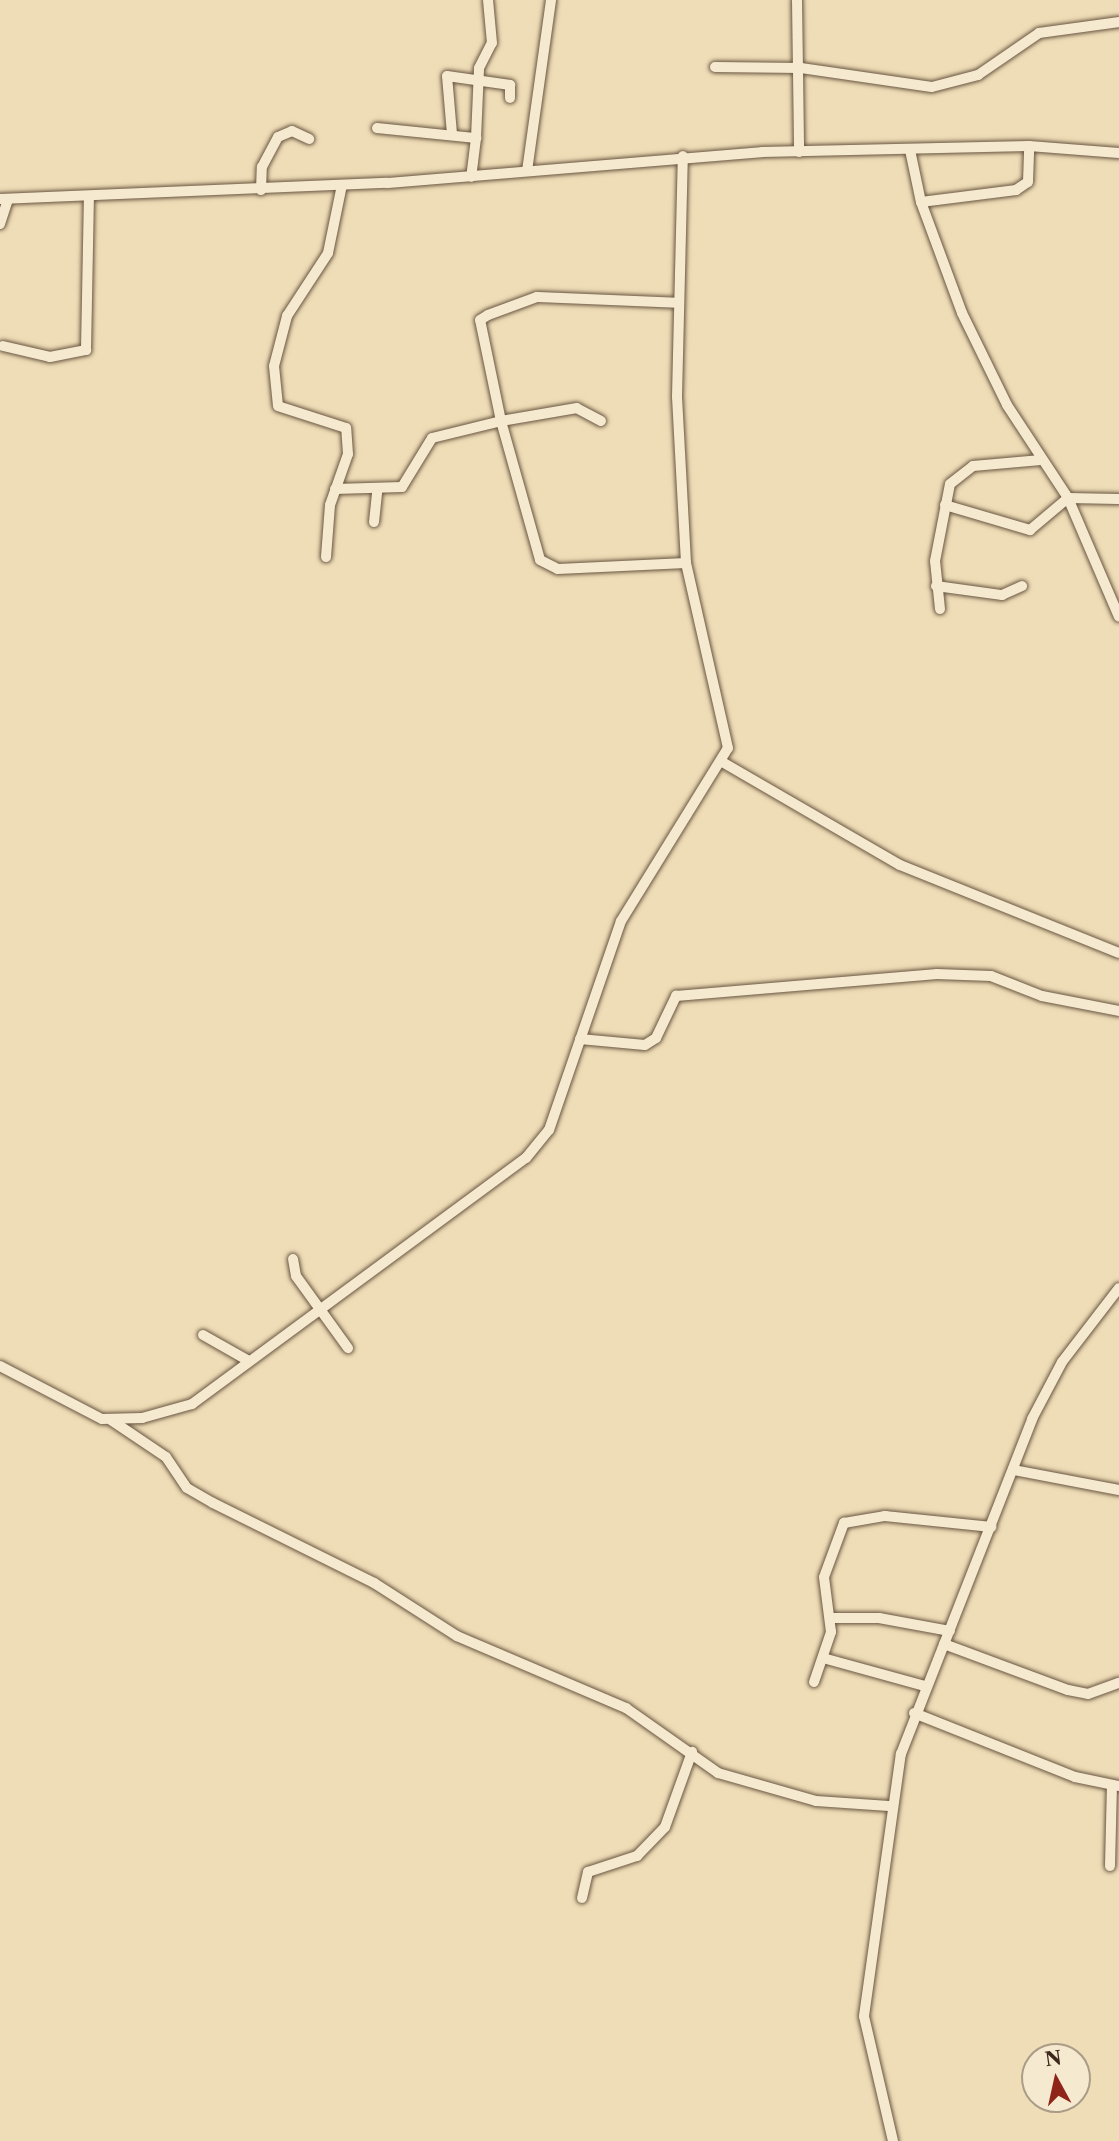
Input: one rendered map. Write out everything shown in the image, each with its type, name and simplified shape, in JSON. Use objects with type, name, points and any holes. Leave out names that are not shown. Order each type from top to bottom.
[{"type":"street","points":[[471,177],[476,138],[479,68],[492,43],[488,0]]},
{"type":"street","points":[[527,171],[551,0]]},
{"type":"street","points":[[797,0],[801,68],[799,152]]},
{"type":"street","points":[[715,67],[801,68],[933,87],[978,75],[1040,33],[1119,22]]},
{"type":"street","points":[[452,134],[445,79],[510,85],[510,98]]},
{"type":"street","points":[[377,128],[476,138]]},
{"type":"street","points":[[261,190],[262,167],[278,137],[292,131],[309,139]]},
{"type":"street","points":[[921,202],[1016,190],[1028,182],[1029,146]]},
{"type":"street","points":[[0,223],[4,199],[261,190],[471,177],[683,156],[1029,146],[1119,153]]},
{"type":"street","points":[[910,150],[921,202],[984,363],[1041,460],[1068,498],[1119,617]]},
{"type":"street","points":[[111,1420],[192,1404],[320,1304],[377,1271],[526,1158],[552,1122],[607,953],[641,882],[724,763],[724,713],[686,563],[678,303],[683,156]]},
{"type":"street","points":[[326,557],[335,489],[348,454],[346,428],[278,406],[274,366],[287,316],[328,253],[342,185]]},
{"type":"street","points":[[3,346],[50,357],[86,350],[89,196]]},
{"type":"street","points":[[678,303],[537,297],[480,320],[522,508],[546,565],[686,563]]},
{"type":"street","points":[[335,489],[377,492],[409,483],[432,438],[501,421],[577,408],[601,421]]},
{"type":"street","points":[[940,608],[936,586],[950,484],[967,468],[1041,460]]},
{"type":"street","points":[[374,522],[377,492]]},
{"type":"street","points":[[945,505],[1030,530],[1046,523],[1068,498],[1119,499]]},
{"type":"street","points":[[936,586],[1002,595],[1022,586]]},
{"type":"street","points":[[724,763],[911,870],[1119,953]]},
{"type":"street","points":[[580,1038],[645,1045],[656,1038],[676,996],[937,974],[991,976],[1042,996],[1119,1011]]},
{"type":"street","points":[[293,1259],[296,1276],[320,1304],[348,1348]]},
{"type":"street","points":[[893,2141],[864,2024],[889,1806],[925,1686],[950,1631],[1050,1382],[1119,1288]]},
{"type":"street","points":[[203,1335],[247,1360]]},
{"type":"street","points":[[0,1366],[74,1408],[111,1420],[166,1457],[187,1488],[213,1503],[374,1583],[457,1636],[597,1692],[752,1787],[816,1801],[889,1806]]},
{"type":"street","points":[[1014,1470],[1119,1490]]},
{"type":"street","points":[[814,1682],[823,1658],[832,1618],[824,1577],[848,1520],[885,1516],[991,1527]]},
{"type":"street","points":[[832,1618],[879,1618],[950,1631]]},
{"type":"street","points":[[944,1644],[1068,1690],[1088,1694],[1119,1683]]},
{"type":"street","points":[[823,1658],[925,1686]]},
{"type":"street","points":[[915,1713],[1115,1785],[1110,1866]]},
{"type":"street","points":[[582,1898],[588,1872],[637,1856],[665,1828],[692,1752]]}]
